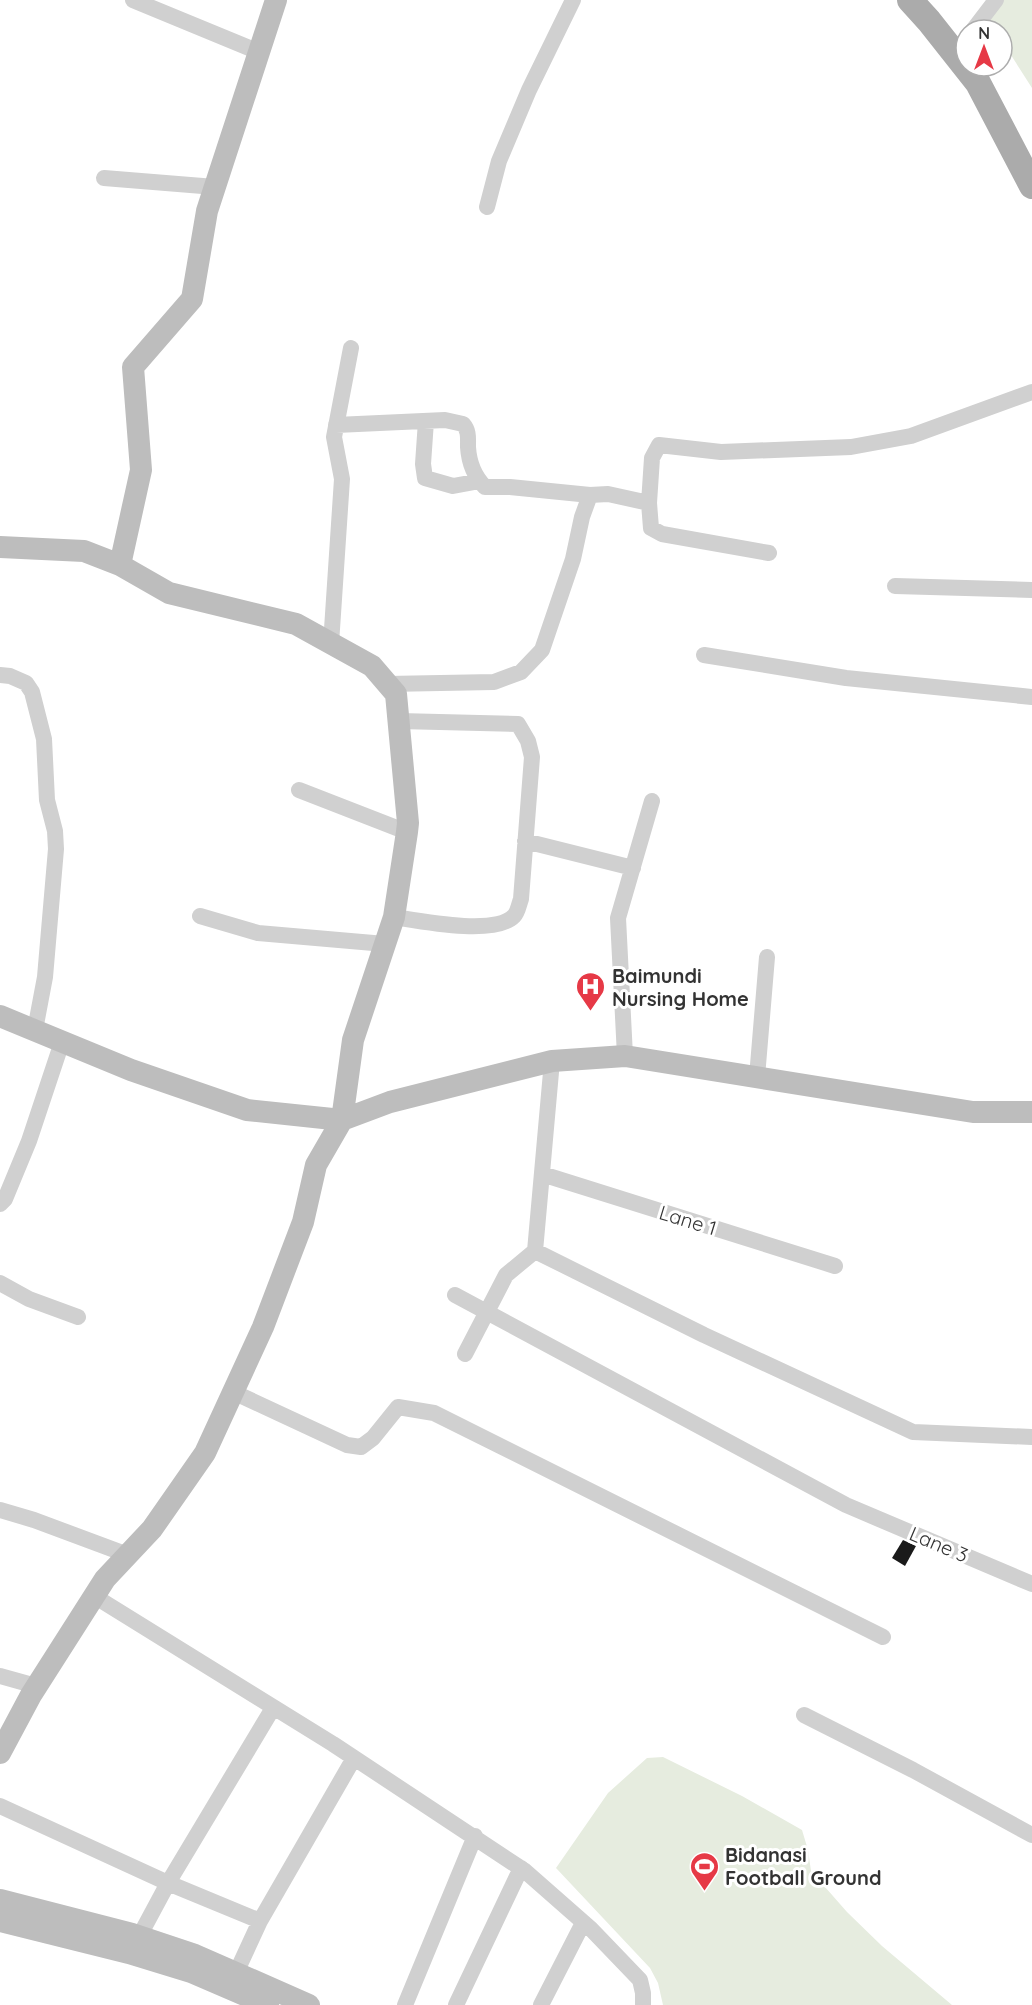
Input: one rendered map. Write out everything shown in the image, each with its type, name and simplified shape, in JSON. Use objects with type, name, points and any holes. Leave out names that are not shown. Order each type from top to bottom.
[{"type":"main road","points":[[910,0],[978,83],[1032,186]]},
{"type":"main road","points":[[929,0],[954,26]]},
{"type":"main road","points":[[990,78],[1032,157]]},
{"type":"street","points":[[134,0],[259,52]]},
{"type":"street","points":[[120,565],[141,470],[133,367],[192,299],[207,211],[276,0]]},
{"type":"street","points":[[487,207],[499,161],[529,90],[573,0]]},
{"type":"street","points":[[983,18],[996,0]]},
{"type":"street","points":[[104,178],[215,187]]},
{"type":"street","points":[[331,644],[342,479],[334,437],[351,348]]},
{"type":"street","points":[[768,553],[662,534],[651,528],[649,503],[652,458],[659,445],[721,452],[851,447],[911,436],[1032,392]]},
{"type":"street","points":[[336,425],[445,420],[463,424],[468,430],[468,450],[475,476],[485,486],[510,486],[590,495],[608,494],[649,503]]},
{"type":"street","points":[[426,421],[423,464],[425,478],[453,486],[480,481]]},
{"type":"street","points":[[387,684],[494,682],[521,672],[542,650],[573,559],[582,517],[590,495]]},
{"type":"street","points":[[0,547],[84,551],[120,565],[169,592],[296,624],[372,666],[396,694],[408,822],[394,917],[353,1040],[342,1120],[316,1165],[303,1222],[263,1327],[205,1454],[152,1529],[105,1579],[36,1686],[0,1753]]},
{"type":"street","points":[[895,586],[1032,590]]},
{"type":"street","points":[[704,655],[846,678],[1032,697]]},
{"type":"street","points":[[0,675],[10,676],[26,683],[33,692],[44,740],[48,800],[55,831],[56,849],[45,977],[35,1030]]},
{"type":"street","points":[[394,917],[468,927],[505,923],[516,915],[521,899],[532,757],[528,741],[518,724],[399,722]]},
{"type":"street","points":[[299,790],[407,832]]},
{"type":"street","points":[[625,1056],[618,918],[652,801]]},
{"type":"street","points":[[525,840],[633,868]]},
{"type":"street","points":[[200,916],[258,933],[385,944]]},
{"type":"street","points":[[757,1077],[767,957]]},
{"type":"street","points":[[0,1016],[131,1070],[247,1110],[342,1120],[390,1102],[552,1061],[625,1056],[973,1112],[1032,1112]]},
{"type":"street","points":[[0,1204],[5,1200],[29,1141],[62,1042]]},
{"type":"street","points":[[465,1354],[506,1275],[535,1251],[552,1061]]},
{"type":"street","name":"Lane 1","points":[[542,1174],[835,1266]]},
{"type":"street","points":[[535,1251],[704,1335],[913,1432],[1032,1437]]},
{"type":"street","points":[[0,1283],[29,1299],[78,1317]]},
{"type":"street","name":"Lane 3","points":[[455,1295],[846,1505],[1032,1584]]},
{"type":"street","points":[[233,1392],[347,1445],[361,1447],[373,1438],[398,1407],[434,1413],[883,1637]]},
{"type":"street","points":[[0,1510],[34,1520],[128,1555]]},
{"type":"street","points":[[94,1596],[354,1758],[475,1836],[520,1868],[583,1923],[640,1980],[643,2005]]},
{"type":"street","points":[[0,1676],[36,1686]]},
{"type":"street","points":[[139,1937],[168,1883],[273,1707]]},
{"type":"street","points":[[804,1715],[913,1770],[1032,1835]]},
{"type":"street","points":[[236,1973],[260,1921],[354,1758]]},
{"type":"street","points":[[0,1806],[168,1883],[260,1921]]},
{"type":"street","points":[[405,2005],[475,1836]]},
{"type":"street","points":[[456,2005],[520,1868]]},
{"type":"street","points":[[0,1900],[139,1937],[195,1955],[309,2005]]},
{"type":"street","points":[[0,1921],[129,1953],[180,1969],[268,2005]]},
{"type":"street","points":[[541,2005],[583,1923]]},
{"type":"shaded area","points":[[997,0],[1032,0],[1032,88],[1014,60],[1014,18],[988,18],[985,14]]},
{"type":"shaded area","name":"Bidanasi Football Ground","points":[[663,1757],[742,1796],[802,1830],[811,1871],[847,1912],[882,1946],[952,2005],[663,2005],[658,1983],[650,1968],[556,1868],[608,1793],[647,1758]]},
{"type":"building","points":[[903,1540],[916,1546],[905,1566],[892,1558]]},
{"type":"place","name":"Baimundi Nursing Home","points":[[591,1012]]},
{"type":"place","name":"Bidanasi Football Ground","points":[[704,1892]]}]
